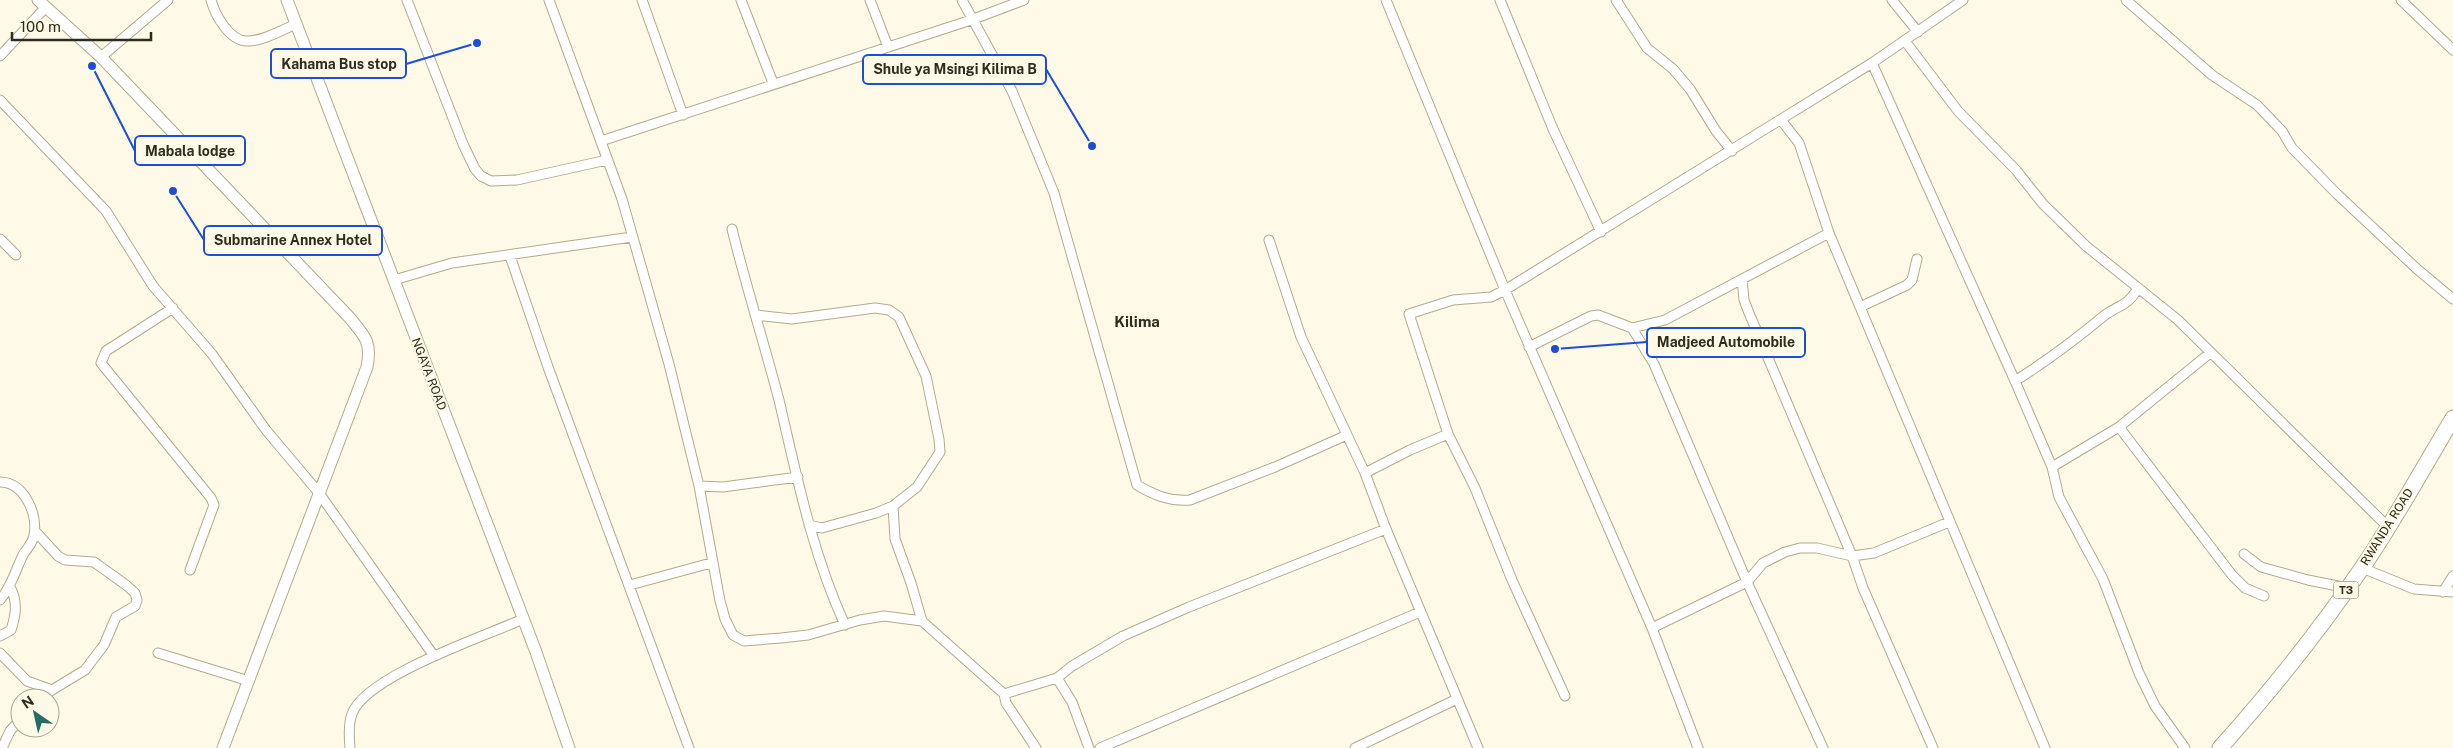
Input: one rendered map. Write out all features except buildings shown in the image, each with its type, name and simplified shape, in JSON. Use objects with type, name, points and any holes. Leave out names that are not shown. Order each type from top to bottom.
[{"type":"highway","name":"RWANDA ROAD","points":[[2220,748],[2315,634],[2348,588],[2388,527],[2453,418]]},
{"type":"street","points":[[101,57],[168,0]]},
{"type":"street","points":[[211,0],[223,26],[241,41],[250,42],[296,24]]},
{"type":"street","name":"NGAYA ROAD","points":[[287,0],[523,619],[569,748]]},
{"type":"street","points":[[407,0],[463,144],[481,176],[492,181],[517,180],[607,160]]},
{"type":"street","points":[[549,0],[601,142],[632,237],[669,364],[699,486],[712,563],[725,620],[734,635],[744,642],[808,635],[884,616],[922,621]]},
{"type":"street","points":[[642,0],[683,115]]},
{"type":"street","points":[[741,0],[773,83]]},
{"type":"street","points":[[870,0],[888,47]]},
{"type":"street","points":[[962,0],[971,20],[1012,91],[1054,193],[1136,485],[1150,493],[1175,501],[1190,500],[1275,467],[1347,435]]},
{"type":"street","points":[[601,142],[773,83],[971,20],[1024,0]]},
{"type":"street","points":[[1386,0],[1504,290],[1652,628],[1698,748]]},
{"type":"street","points":[[1500,0],[1553,129],[1601,232]]},
{"type":"street","points":[[1616,0],[1647,48],[1673,69],[1690,89],[1716,131],[1732,151]]},
{"type":"street","points":[[1892,0],[1918,32]]},
{"type":"street","points":[[1565,696],[1512,580],[1475,488],[1448,434],[1408,314],[1453,300],[1491,297],[1504,290],[1601,232],[1872,63],[1963,0]]},
{"type":"street","points":[[2126,0],[2212,75],[2256,105],[2282,131],[2292,148],[2337,194],[2417,269],[2453,299]]},
{"type":"street","points":[[2401,0],[2453,50]]},
{"type":"street","points":[[0,56],[46,2],[101,57],[364,335],[370,352],[367,367],[223,748]]},
{"type":"street","points":[[1905,41],[1958,111],[2010,164],[2043,204],[2086,246],[2137,290],[2178,320],[2388,527]]},
{"type":"street","points":[[1872,63],[2016,381],[2052,467],[2059,497],[2103,578],[2139,673],[2155,706],[2185,748]]},
{"type":"street","points":[[0,100],[106,211],[153,286],[212,354],[266,430],[319,493],[434,656]]},
{"type":"street","points":[[1781,120],[1799,143],[1829,233],[2045,748]]},
{"type":"street","points":[[732,229],[756,315],[809,525],[827,582],[846,625]]},
{"type":"street","points":[[1529,348],[1591,316],[1598,315],[1632,328],[1665,320],[1829,233]]},
{"type":"street","points":[[394,280],[452,263],[632,237]]},
{"type":"street","points":[[0,239],[16,255]]},
{"type":"street","points":[[1269,240],[1302,338],[1364,473],[1478,748]]},
{"type":"street","points":[[510,256],[548,367],[689,748]]},
{"type":"street","points":[[1860,307],[1907,285],[1912,280],[1917,258]]},
{"type":"street","points":[[1742,279],[1744,300],[1749,313],[1852,556],[1863,588],[1933,748]]},
{"type":"street","points":[[2016,381],[2078,338],[2108,313],[2131,300],[2137,290]]},
{"type":"street","points":[[172,308],[110,348],[102,358],[101,363],[211,498],[214,505],[190,570]]},
{"type":"street","points":[[756,315],[792,319],[875,308],[889,310],[899,317],[926,376],[940,452],[917,487],[893,506],[876,513],[822,528],[809,525]]},
{"type":"street","points":[[1632,328],[1654,364],[1746,582],[1823,748]]},
{"type":"street","points":[[2052,467],[2119,427],[2210,353]]},
{"type":"street","points":[[2119,427],[2232,575],[2245,588],[2264,596]]},
{"type":"street","points":[[1364,473],[1448,434]]},
{"type":"street","points":[[699,486],[723,487],[798,477]]},
{"type":"street","points":[[0,482],[13,485],[29,501],[35,531],[34,538],[23,556],[10,587],[0,600]]},
{"type":"street","points":[[893,506],[895,539],[922,621],[1004,694],[1006,703],[1036,748]]},
{"type":"street","points":[[1652,628],[1746,582],[1764,563],[1785,552],[1800,548],[1823,549],[1852,556],[1888,548],[1910,537],[1950,522]]},
{"type":"street","points":[[1004,694],[1057,678],[1072,666],[1123,636],[1189,607],[1386,529]]},
{"type":"street","points":[[35,531],[58,556],[66,560],[94,562],[131,589],[135,593],[137,600],[135,606],[116,618],[104,645],[85,670],[55,688]]},
{"type":"street","points":[[2244,554],[2261,567],[2308,580],[2348,588]]},
{"type":"street","points":[[630,585],[712,563]]},
{"type":"street","points":[[2362,568],[2414,589],[2453,592]]},
{"type":"street","points":[[2443,592],[2453,576]]},
{"type":"street","points":[[0,636],[11,630],[15,615],[16,597],[10,587]]},
{"type":"street","points":[[1100,748],[1420,612]]},
{"type":"street","points":[[350,748],[352,713],[362,698],[400,673],[434,656],[523,619]]},
{"type":"street","points":[[0,653],[27,681],[46,688]]},
{"type":"street","points":[[158,653],[249,681]]},
{"type":"street","points":[[1057,678],[1072,702],[1089,748]]},
{"type":"street","points":[[1356,748],[1457,699]]},
{"type":"street","points":[[2,748],[10,731]]},
{"type":"place","name":"Kahama Bus stop","points":[[477,43]]},
{"type":"place","name":"Mabala lodge","points":[[92,66]]},
{"type":"place","name":"Shule ya Msingi Kilima B","points":[[1092,146]]},
{"type":"place","name":"Submarine Annex Hotel","points":[[173,191]]},
{"type":"place","name":"Madjeed Automobile","points":[[1555,349]]},
{"type":"district","name":"Kilima","points":[[1137,322]]}]
